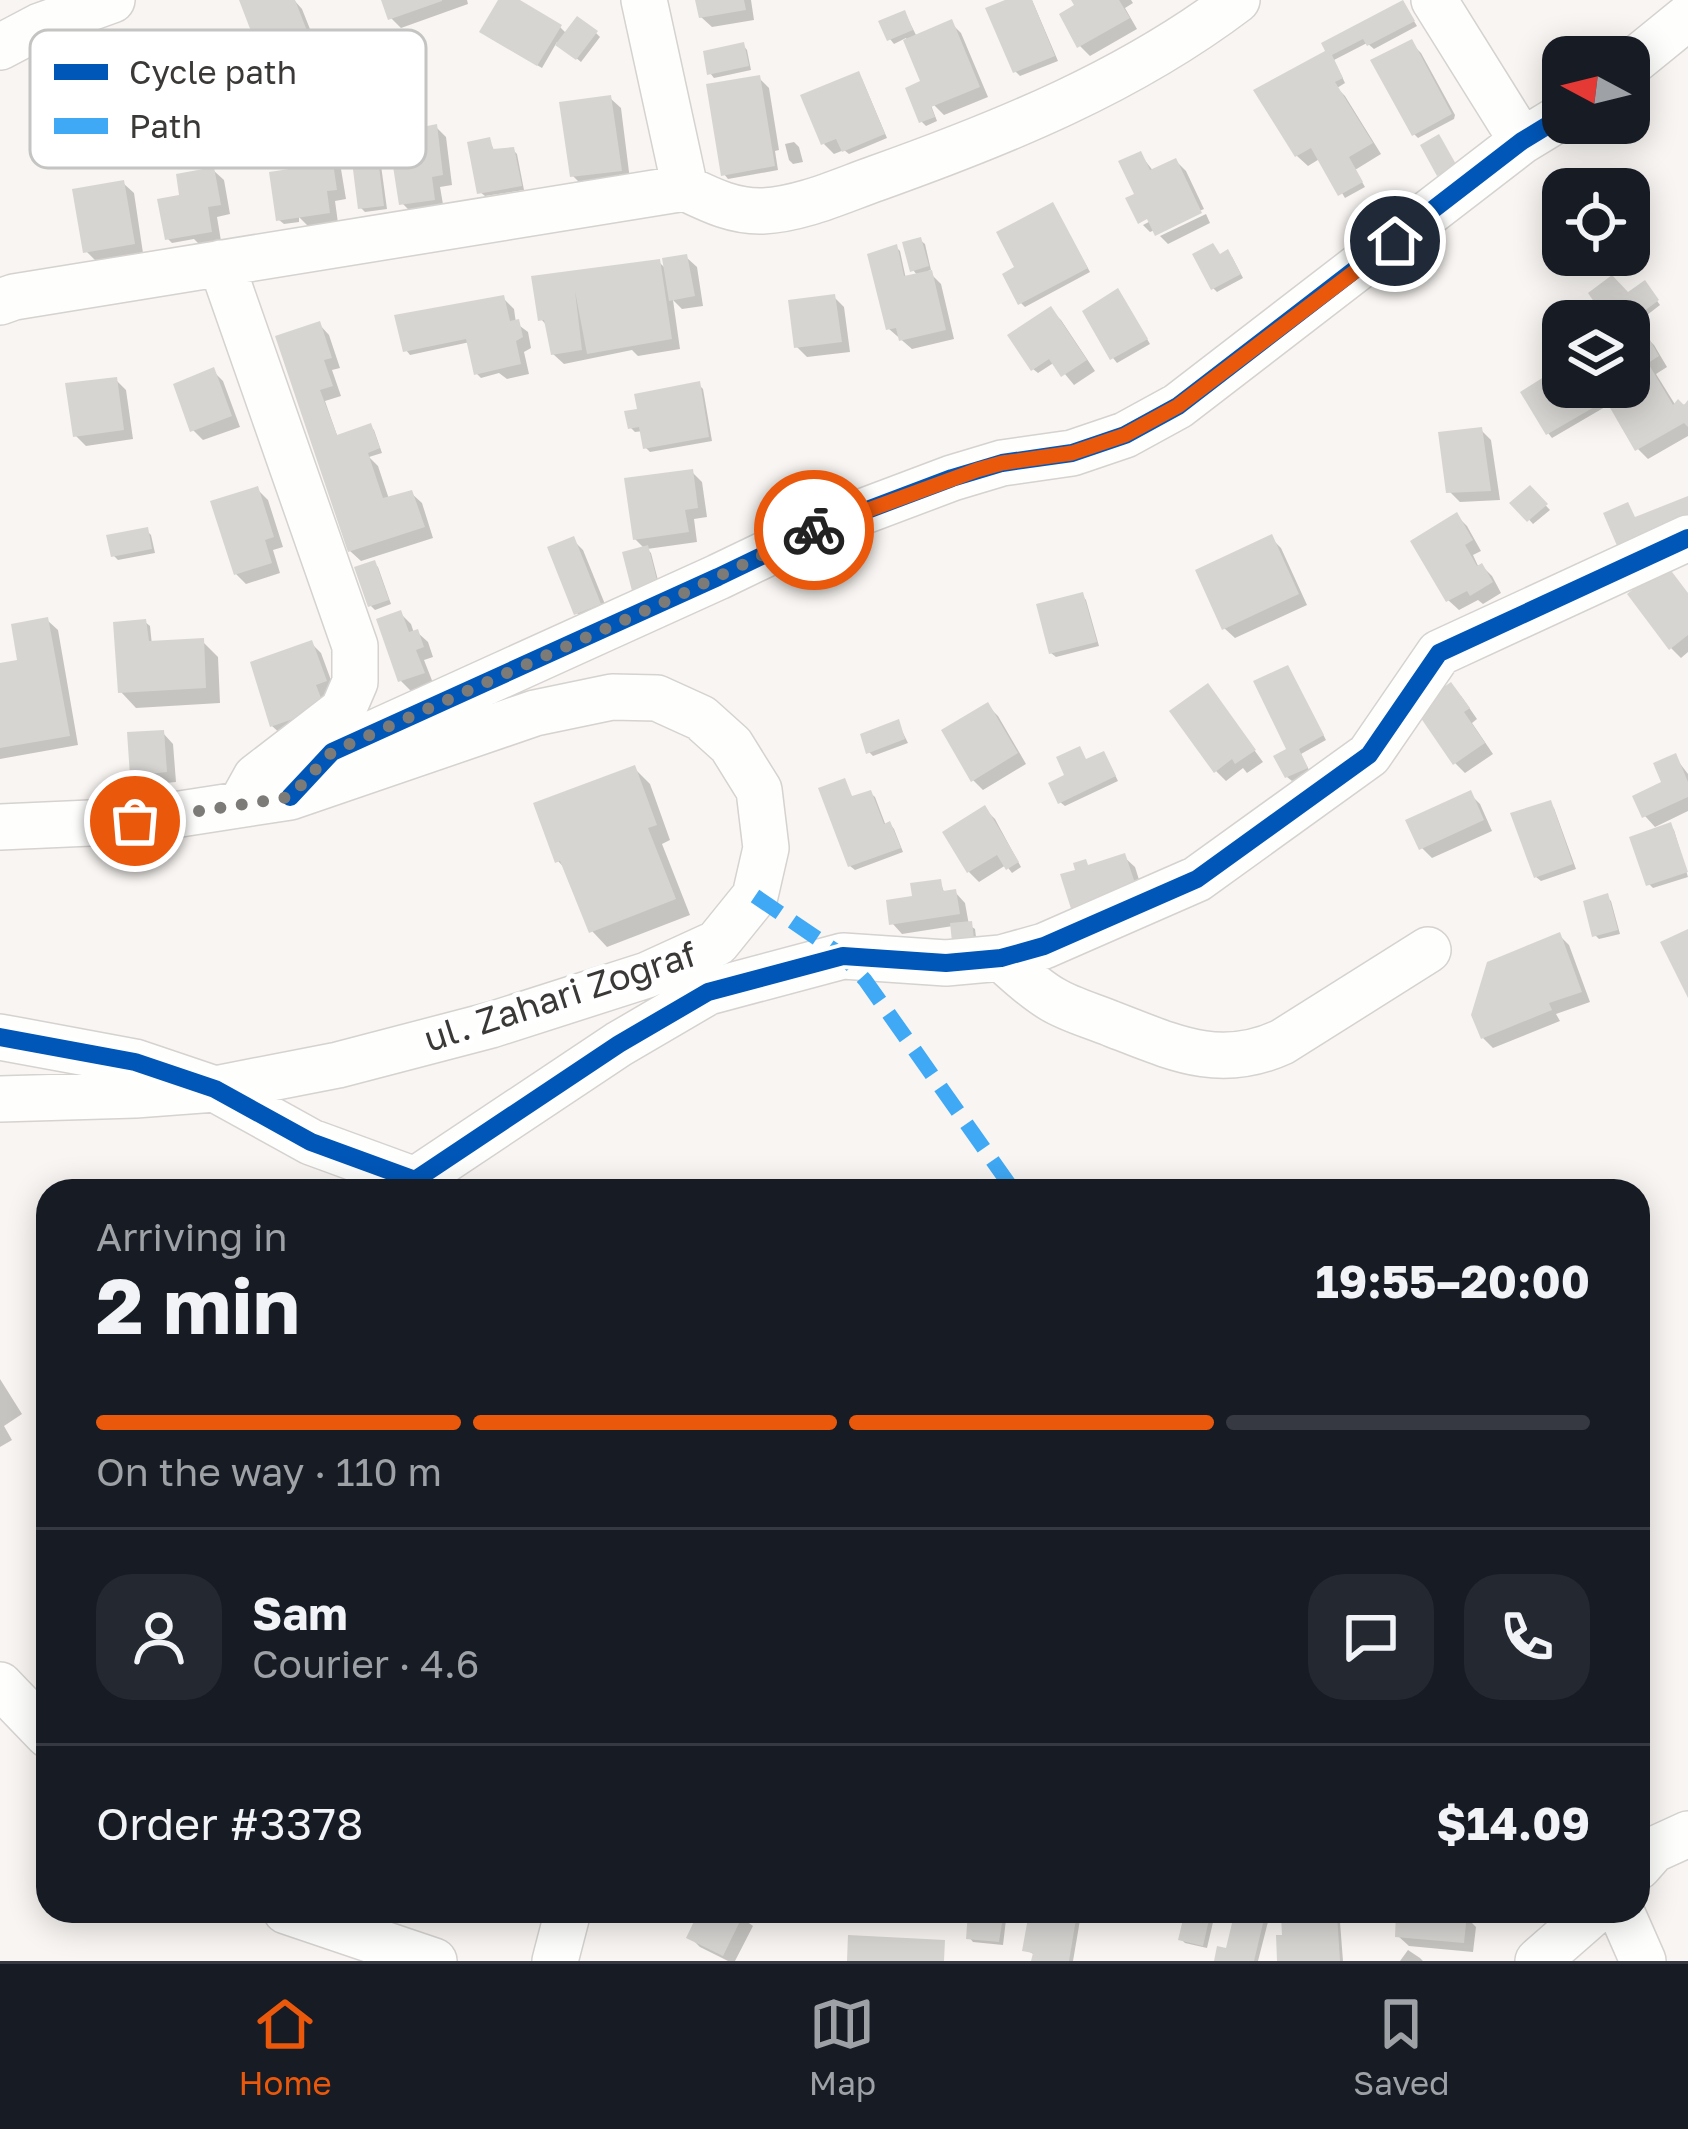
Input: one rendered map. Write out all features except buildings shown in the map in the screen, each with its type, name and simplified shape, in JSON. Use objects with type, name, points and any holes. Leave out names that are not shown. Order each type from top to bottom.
[{"type":"street","points":[[32,30],[112,0]]},
{"type":"street","points":[[644,0],[685,188]]},
{"type":"street","points":[[0,302],[685,188],[722,206],[760,211],[795,207],[1055,109],[1141,63],[1237,0]]},
{"type":"street","points":[[1434,0],[1522,141]]},
{"type":"street","points":[[1650,48],[1688,17]]},
{"type":"street","points":[[0,47],[30,31]]},
{"type":"street","points":[[290,797],[332,752],[821,526],[1002,463],[1072,453],[1125,435],[1178,406],[1542,129]]},
{"type":"street","points":[[221,263],[355,646],[356,682],[343,710],[256,777],[241,805]]},
{"type":"street","points":[[434,1179],[619,1044],[708,992],[843,956],[946,963],[1001,958],[1044,946],[1197,879],[1369,755],[1439,653],[1688,538]]},
{"type":"street","name":"ul. Zahari Zograf","points":[[0,826],[135,821],[290,797],[536,713],[612,697],[657,698],[700,718],[731,745],[759,790],[766,848],[754,896],[717,943],[647,975],[491,1025],[338,1065],[215,1089],[0,1099]]},
{"type":"street","points":[[1001,958],[1058,1003],[1181,1050],[1234,1056],[1282,1042],[1428,950]]},
{"type":"street","points":[[0,1037],[134,1062],[215,1089],[311,1142],[410,1179]]},
{"type":"street","points":[[0,1685],[36,1722]]},
{"type":"street","points":[[1650,1853],[1688,1834]]},
{"type":"street","points":[[322,1923],[434,1961]]},
{"type":"street","points":[[555,1961],[565,1923]]},
{"type":"street","points":[[1538,1961],[1581,1923]]},
{"type":"street","points":[[1626,1923],[1642,1961]]},
{"type":"marked path","points":[[755,896],[843,956],[865,980],[1006,1179]]},
{"type":"cycle path","points":[[290,797],[332,752],[822,527],[952,478],[1002,463],[1072,453],[1125,435],[1178,406],[1542,129]]},
{"type":"cycle path","points":[[416,1179],[619,1044],[708,992],[843,956],[946,963],[1001,958],[1044,946],[1197,879],[1369,755],[1439,653],[1688,538]]},
{"type":"cycle path","points":[[0,1037],[135,1062],[215,1089],[311,1142],[412,1179]]},
{"type":"way so far","points":[[135,821],[290,797],[332,752],[814,530]]},
{"type":"route","points":[[814,530],[977,470],[1072,453],[1125,435],[1178,406],[1395,241]]}]
